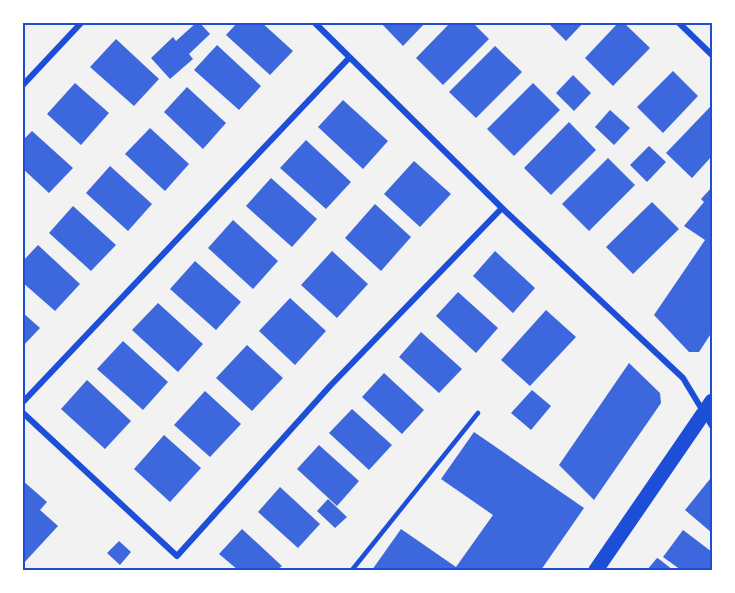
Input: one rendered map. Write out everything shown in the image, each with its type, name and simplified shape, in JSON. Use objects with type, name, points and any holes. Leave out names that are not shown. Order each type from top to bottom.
[{"type":"main road","points":[[596,570],[710,413]]},
{"type":"street","points":[[22,86],[82,22]]},
{"type":"street","points":[[314,22],[502,208],[683,378],[710,413]]},
{"type":"street","points":[[678,22],[712,55]]},
{"type":"street","points":[[22,403],[349,58]]},
{"type":"street","points":[[22,412],[177,556],[330,386],[502,208]]},
{"type":"lane","points":[[352,570],[478,413]]},
{"type":"building","points":[[197,22],[210,34],[189,54],[193,59],[170,79],[151,58],[173,37],[176,41]]},
{"type":"building","points":[[238,22],[261,22],[293,51],[270,75],[226,35]]},
{"type":"building","points":[[380,22],[426,22],[403,46]]},
{"type":"building","points":[[451,22],[472,22],[489,39],[443,85],[416,58]]},
{"type":"building","points":[[547,22],[584,22],[566,41]]},
{"type":"building","points":[[619,22],[623,22],[650,48],[613,86],[585,58]]},
{"type":"building","points":[[116,39],[159,79],[134,106],[90,67]]},
{"type":"building","points":[[217,45],[261,86],[239,110],[194,70]]},
{"type":"building","points":[[495,46],[522,72],[476,118],[449,92]]},
{"type":"building","points":[[673,71],[698,96],[663,133],[637,107]]},
{"type":"building","points":[[573,75],[591,93],[574,111],[556,93]]},
{"type":"building","points":[[75,83],[109,113],[81,145],[47,114]]},
{"type":"building","points":[[533,83],[560,110],[514,156],[487,129]]},
{"type":"building","points":[[187,87],[226,123],[203,149],[164,112]]},
{"type":"building","points":[[343,100],[388,141],[363,169],[318,127]]},
{"type":"building","points":[[710,107],[712,110],[712,156],[692,178],[666,153]]},
{"type":"building","points":[[610,110],[630,128],[614,145],[595,127]]},
{"type":"building","points":[[569,122],[596,150],[551,195],[524,168]]},
{"type":"building","points":[[150,128],[189,164],[165,191],[125,154]]},
{"type":"building","points":[[32,131],[73,168],[49,193],[22,168],[22,141]]},
{"type":"building","points":[[306,140],[351,182],[326,209],[280,168]]},
{"type":"building","points":[[649,146],[666,162],[647,182],[630,165]]},
{"type":"building","points":[[608,158],[635,185],[589,231],[562,204]]},
{"type":"building","points":[[414,161],[451,194],[420,227],[384,194]]},
{"type":"building","points":[[110,166],[152,204],[128,231],[86,193]]},
{"type":"building","points":[[271,178],[317,219],[292,247],[246,206]]},
{"type":"building","points":[[712,187],[712,332],[699,352],[689,352],[654,315],[705,240],[684,226],[704,202],[701,199]]},
{"type":"building","points":[[652,202],[679,229],[633,274],[606,247]]},
{"type":"building","points":[[375,204],[411,237],[381,271],[345,238]]},
{"type":"building","points":[[73,206],[116,245],[91,271],[49,233]]},
{"type":"building","points":[[233,220],[278,261],[253,289],[208,248]]},
{"type":"building","points":[[38,245],[80,284],[55,311],[22,282],[22,262]]},
{"type":"building","points":[[332,251],[368,284],[337,318],[301,285]]},
{"type":"building","points":[[495,251],[535,288],[513,313],[473,276]]},
{"type":"building","points":[[195,261],[241,302],[216,330],[170,289]]},
{"type":"building","points":[[458,292],[498,328],[476,353],[436,316]]},
{"type":"building","points":[[290,298],[326,331],[295,365],[259,331]]},
{"type":"building","points":[[158,303],[203,344],[178,372],[132,330]]},
{"type":"building","points":[[546,310],[576,337],[530,386],[501,360]]},
{"type":"building","points":[[22,312],[40,328],[22,347]]},
{"type":"building","points":[[421,332],[462,369],[439,393],[399,357]]},
{"type":"building","points":[[123,341],[168,382],[143,410],[97,369]]},
{"type":"building","points":[[247,345],[283,378],[252,411],[216,378]]},
{"type":"building","points":[[629,363],[660,393],[661,403],[594,500],[559,465]]},
{"type":"building","points":[[384,373],[424,410],[402,434],[362,397]]},
{"type":"building","points":[[87,380],[131,421],[105,449],[61,409]]},
{"type":"building","points":[[532,390],[551,406],[531,430],[511,413]]},
{"type":"building","points":[[205,391],[241,424],[210,457],[174,425]]},
{"type":"building","points":[[352,409],[392,445],[369,470],[329,433]]},
{"type":"building","points":[[474,432],[584,508],[541,570],[372,570],[401,529],[456,567],[493,515],[441,479]]},
{"type":"building","points":[[164,435],[201,468],[170,502],[134,469]]},
{"type":"building","points":[[319,445],[359,481],[337,506],[297,469]]},
{"type":"building","points":[[710,479],[712,481],[712,533],[685,510]]},
{"type":"building","points":[[22,480],[47,502],[40,510],[58,526],[22,565]]},
{"type":"building","points":[[280,487],[320,524],[298,548],[258,512]]},
{"type":"building","points":[[328,499],[347,517],[335,528],[317,511]]},
{"type":"building","points":[[242,529],[282,566],[277,570],[238,570],[219,554]]},
{"type":"building","points":[[683,530],[712,552],[712,570],[681,570],[663,557]]},
{"type":"building","points":[[119,541],[131,552],[120,565],[107,553]]},
{"type":"building","points":[[657,558],[659,559],[673,570],[647,570]]}]
